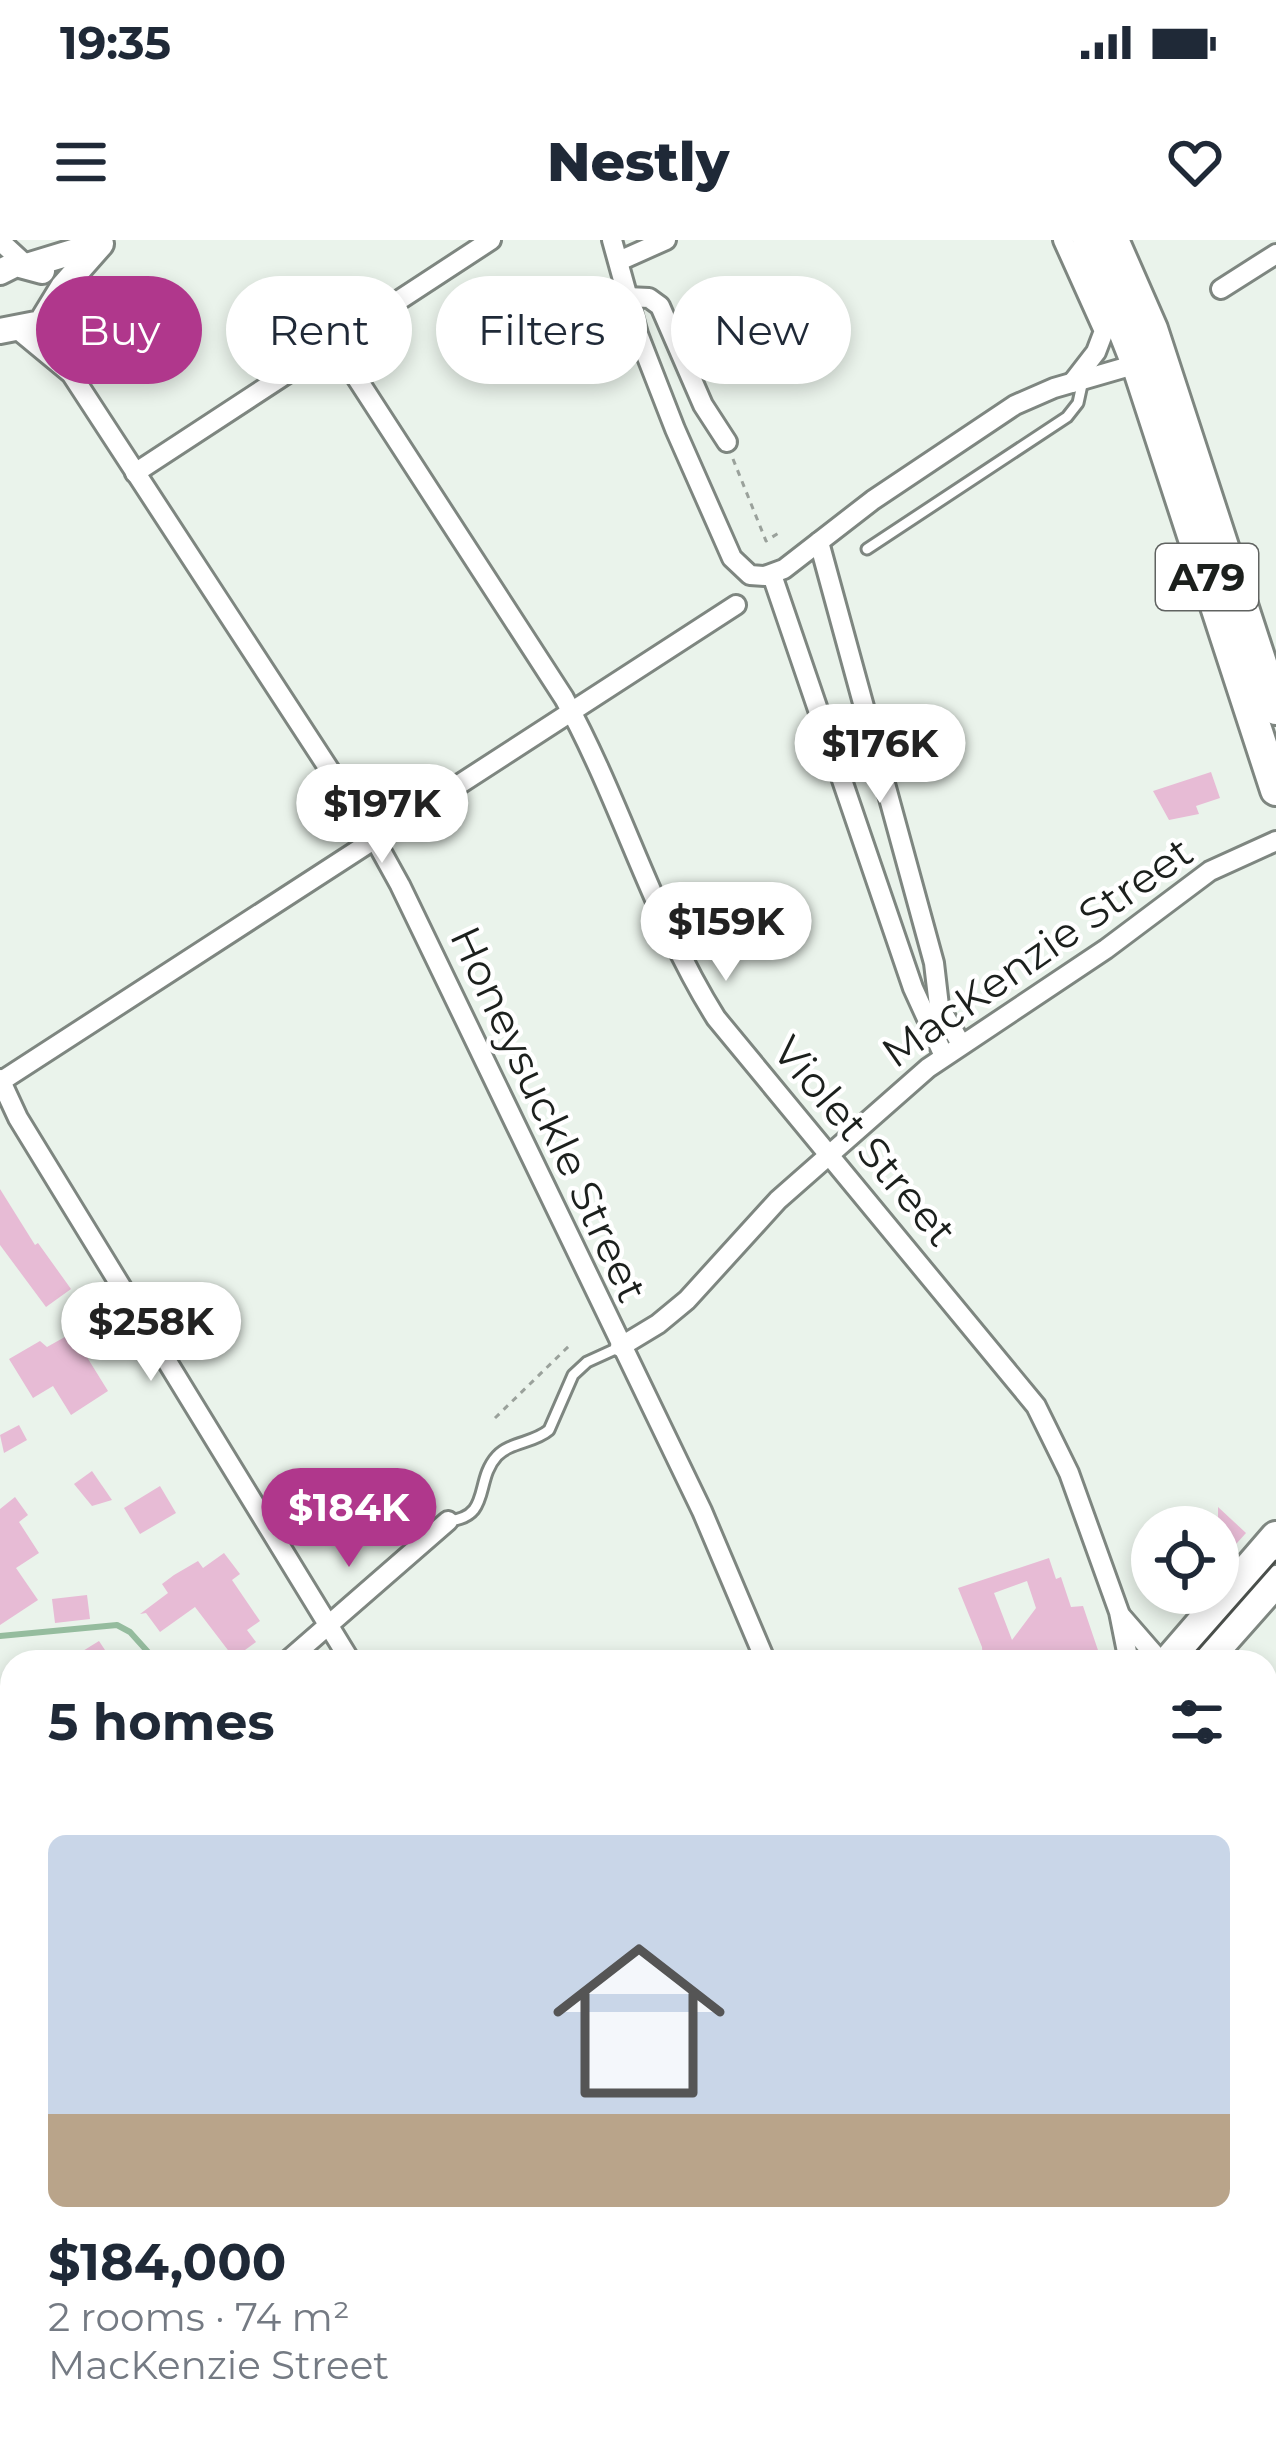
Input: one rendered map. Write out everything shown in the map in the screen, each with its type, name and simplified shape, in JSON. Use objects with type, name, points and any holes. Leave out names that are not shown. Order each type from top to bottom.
[{"type":"highway","name":"A79","points":[[1088,240],[1137,364],[1276,790]]},
{"type":"highway","name":"A79","points":[[1114,240],[1156,342],[1276,710]]},
{"type":"highway","points":[[1178,1650],[1272,1562]]},
{"type":"highway","points":[[1212,1650],[1272,1562]]},
{"type":"street","points":[[412,292],[490,240]]},
{"type":"street","points":[[612,240],[622,276]]},
{"type":"street","points":[[619,261],[666,240]]},
{"type":"street","points":[[1063,240],[1104,332],[1077,381]]},
{"type":"street","points":[[0,241],[45,276]]},
{"type":"street","points":[[0,272],[103,242]]},
{"type":"street","points":[[76,276],[103,242]]},
{"type":"street","points":[[1221,289],[1276,254]]},
{"type":"street","points":[[647,298],[660,306],[703,405],[727,442]]},
{"type":"street","name":"Honeysuckle Street","points":[[8,327],[36,348]]},
{"type":"street","points":[[647,353],[732,558],[750,575],[772,575],[1015,405],[1137,364]]},
{"type":"street","name":"Honeysuckle Street","points":[[78,384],[400,885],[702,1511],[761,1650]]},
{"type":"street","points":[[135,473],[271,384]]},
{"type":"street","name":"Violet Street","points":[[360,384],[572,712],[703,998],[731,1038],[1036,1406],[1069,1473],[1119,1612],[1127,1650]]},
{"type":"street","points":[[819,542],[934,963],[939,1006],[961,1044]]},
{"type":"street","points":[[772,575],[913,988],[944,1056]]},
{"type":"street","points":[[344,1650],[18,1118],[0,1081],[736,605]]},
{"type":"street","name":"MacKenzie Street","points":[[620,1347],[687,1300],[761,1216],[944,1056],[1106,949],[1210,871],[1276,841]]},
{"type":"street","name":"MacKenzie Street","points":[[299,1650],[448,1521]]},
{"type":"street","name":"Violet Street","points":[[1119,1612],[1154,1650]]},
{"type":"lane","points":[[867,549],[1067,418],[1078,403],[1077,381]]},
{"type":"lane","name":"MacKenzie Street","points":[[448,1521],[474,1512],[498,1455],[549,1430],[577,1371],[620,1347]]},
{"type":"path","points":[[727,442],[766,542],[781,532]]},
{"type":"path","points":[[495,1418],[572,1343]]},
{"type":"building","points":[[1211,772],[1220,798],[1196,806],[1199,814],[1169,820],[1153,791]]},
{"type":"building","points":[[0,1189],[35,1245],[71,1289],[46,1307],[0,1245]]},
{"type":"building","points":[[72,1333],[108,1391],[71,1415],[53,1386],[33,1398],[9,1359],[40,1341],[47,1347]]},
{"type":"building","points":[[19,1425],[27,1440],[4,1453],[0,1435]]},
{"type":"building","points":[[92,1471],[112,1500],[92,1506],[74,1484]]},
{"type":"building","points":[[160,1486],[176,1513],[140,1534],[124,1508]]},
{"type":"building","points":[[15,1497],[28,1515],[19,1522],[39,1553],[16,1568],[38,1600],[0,1625],[0,1509]]},
{"type":"building","points":[[224,1553],[240,1574],[232,1580],[260,1621],[247,1630],[256,1642],[245,1650],[228,1650],[195,1607],[160,1632],[146,1613],[140,1614],[168,1593],[162,1584],[174,1575],[198,1561],[203,1568]]},
{"type":"building","points":[[1049,1558],[1071,1607],[1083,1606],[1098,1650],[982,1650],[958,1588]],"holes":[[[1027,1581],[1036,1608],[1012,1640],[994,1593]]]},
{"type":"building","points":[[87,1595],[90,1619],[55,1623],[52,1599]]},
{"type":"building","points":[[99,1641],[105,1650],[84,1650]]},
{"type":"waterway","points":[[0,1636],[117,1625],[146,1650]]},
{"type":"tram line","points":[[1198,1650],[1276,1561]]}]
